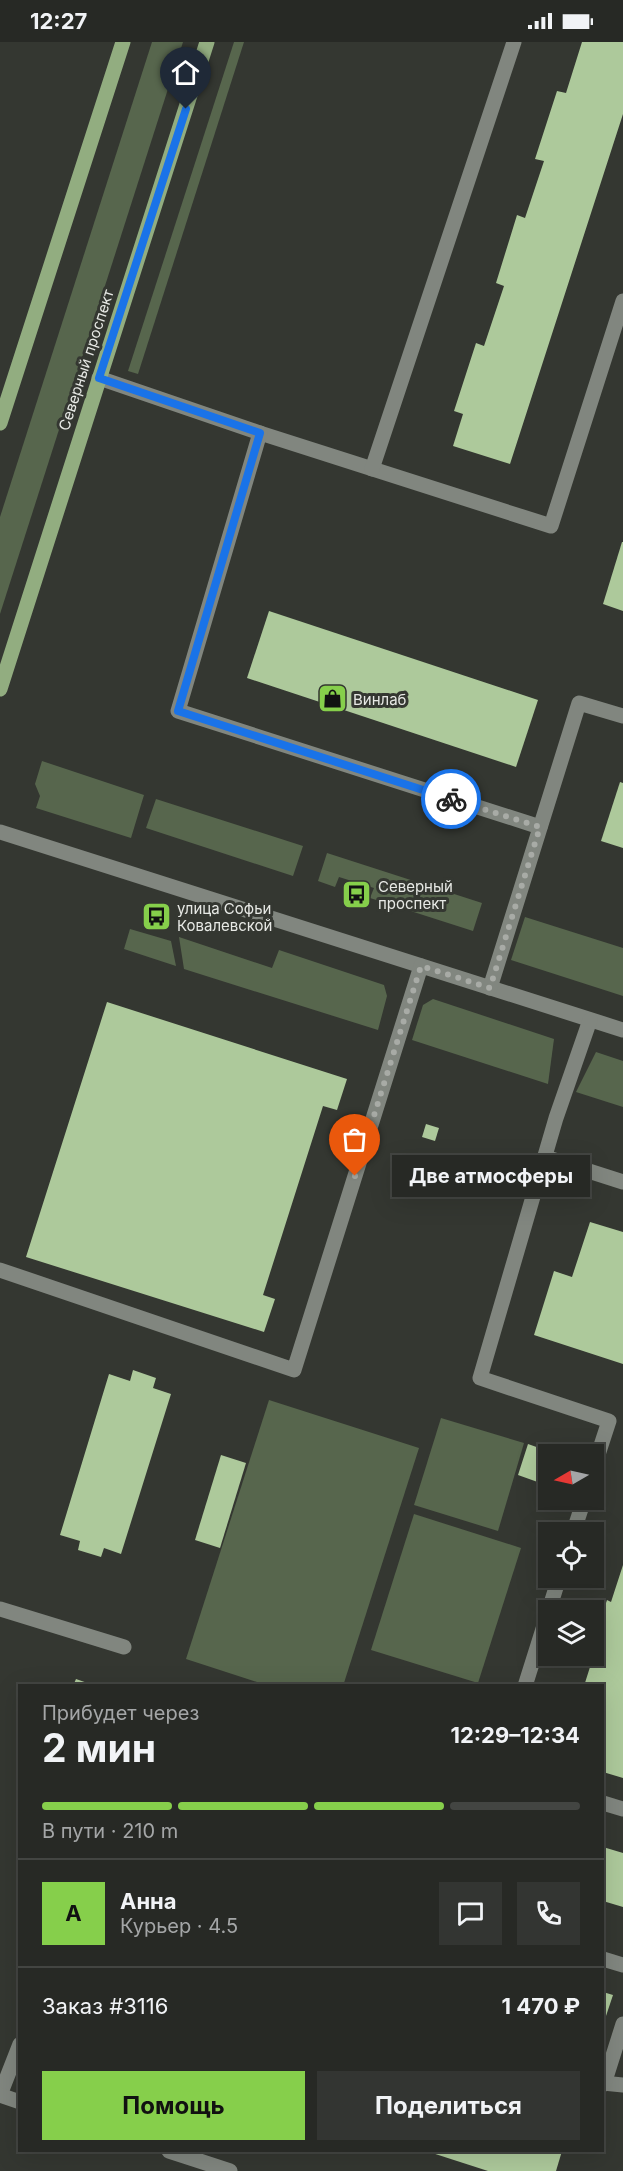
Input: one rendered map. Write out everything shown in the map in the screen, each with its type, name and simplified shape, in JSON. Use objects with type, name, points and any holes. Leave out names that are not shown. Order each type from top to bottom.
[{"type":"main road","points":[[0,423],[123,42]]},
{"type":"main road","name":"Северный проспект","points":[[0,688],[207,42]]},
{"type":"street","points":[[372,469],[514,42]]},
{"type":"street","points":[[99,378],[260,433],[551,526],[623,301]]},
{"type":"street","points":[[260,433],[178,711],[540,827]]},
{"type":"street","points":[[490,988],[579,703],[623,716]]},
{"type":"street","points":[[0,832],[623,1030]]},
{"type":"street","points":[[0,1270],[294,1370],[421,966]]},
{"type":"street","points":[[590,1020],[545,1157],[480,1378],[609,1421],[602,1444]]},
{"type":"street","points":[[545,1157],[623,1182]]},
{"type":"street","points":[[526,1684],[556,1588]]},
{"type":"street","points":[[0,1609],[124,1647]]},
{"type":"street","points":[[604,1803],[623,1809]]},
{"type":"street","points":[[604,1959],[623,1965]]},
{"type":"street","points":[[623,2024],[604,2083],[623,2085]]},
{"type":"street","points":[[18,2049],[0,2095],[18,2101]]},
{"type":"street","points":[[172,2152],[230,2171]]},
{"type":"green space","points":[[152,42],[183,42],[0,614],[0,517]]},
{"type":"green space","points":[[234,42],[244,42],[138,374],[128,371]]},
{"type":"green space","points":[[42,761],[144,795],[131,838],[36,808],[40,796],[35,784]]},
{"type":"green space","points":[[156,799],[303,846],[293,876],[146,828]]},
{"type":"green space","points":[[327,853],[482,903],[473,931],[370,898],[374,888],[339,877],[335,887],[318,881]]},
{"type":"green space","points":[[525,917],[623,948],[623,996],[511,960]]},
{"type":"green space","points":[[130,929],[171,941],[176,966],[124,949]]},
{"type":"green space","points":[[179,937],[272,968],[279,950],[384,985],[387,996],[378,1030],[184,969]]},
{"type":"green space","points":[[433,999],[554,1039],[548,1084],[412,1040],[423,1005]]},
{"type":"green space","points":[[596,1052],[623,1061],[623,1107],[576,1092]]},
{"type":"green space","points":[[269,1400],[419,1448],[344,1684],[263,1684],[186,1659]]},
{"type":"green space","points":[[441,1418],[524,1443],[498,1531],[414,1505]]},
{"type":"green space","points":[[414,1514],[521,1548],[478,1683],[371,1650]]},
{"type":"building","points":[[582,42],[623,42],[623,114],[510,464],[453,446],[463,414],[454,411],[476,343],[484,346],[504,286],[496,283],[517,215],[525,218],[544,161],[535,159],[557,91],[566,93]]},
{"type":"building","points":[[623,542],[623,611],[603,604]]},
{"type":"building","points":[[269,611],[538,700],[516,767],[247,678]]},
{"type":"building","points":[[620,782],[623,783],[623,848],[601,841]]},
{"type":"building","points":[[107,1002],[347,1079],[337,1110],[323,1106],[263,1295],[275,1299],[264,1332],[26,1257]]},
{"type":"building","points":[[426,1124],[439,1128],[435,1141],[422,1137]]},
{"type":"building","points":[[590,1222],[623,1232],[623,1364],[534,1335],[554,1271],[572,1277]]},
{"type":"building","points":[[133,1370],[156,1378],[153,1388],[171,1394],[121,1554],[104,1548],[101,1557],[78,1550],[80,1541],[60,1535],[109,1374],[130,1381]]},
{"type":"building","points":[[528,1444],[538,1448],[538,1482],[518,1475]]},
{"type":"building","points":[[221,1455],[246,1463],[220,1548],[195,1540]]},
{"type":"building","points":[[623,1565],[623,1778],[604,1772],[604,1684],[585,1684],[590,1666],[604,1666],[604,1609],[607,1600],[611,1602]]},
{"type":"building","points":[[76,1679],[90,1684],[74,1684]]},
{"type":"building","points":[[604,1847],[623,1853],[623,1907],[604,1901]]},
{"type":"building","points":[[604,1992],[613,1995],[604,2022]]},
{"type":"building","points":[[429,2152],[562,2152],[556,2171],[488,2171]]},
{"type":"way so far","points":[[355,1176],[421,966],[490,988],[540,827],[451,799]]},
{"type":"place","name":"Винлаб","points":[[332,699]]},
{"type":"place","name":"Северный проспект","points":[[357,895]]},
{"type":"place","name":"улица Софьи Ковалевской","points":[[156,917]]},
{"type":"place","name":"Две атмосферы","points":[[355,1176]]},
{"type":"route","points":[[186,109],[99,378],[260,433],[178,711],[451,799]]}]
